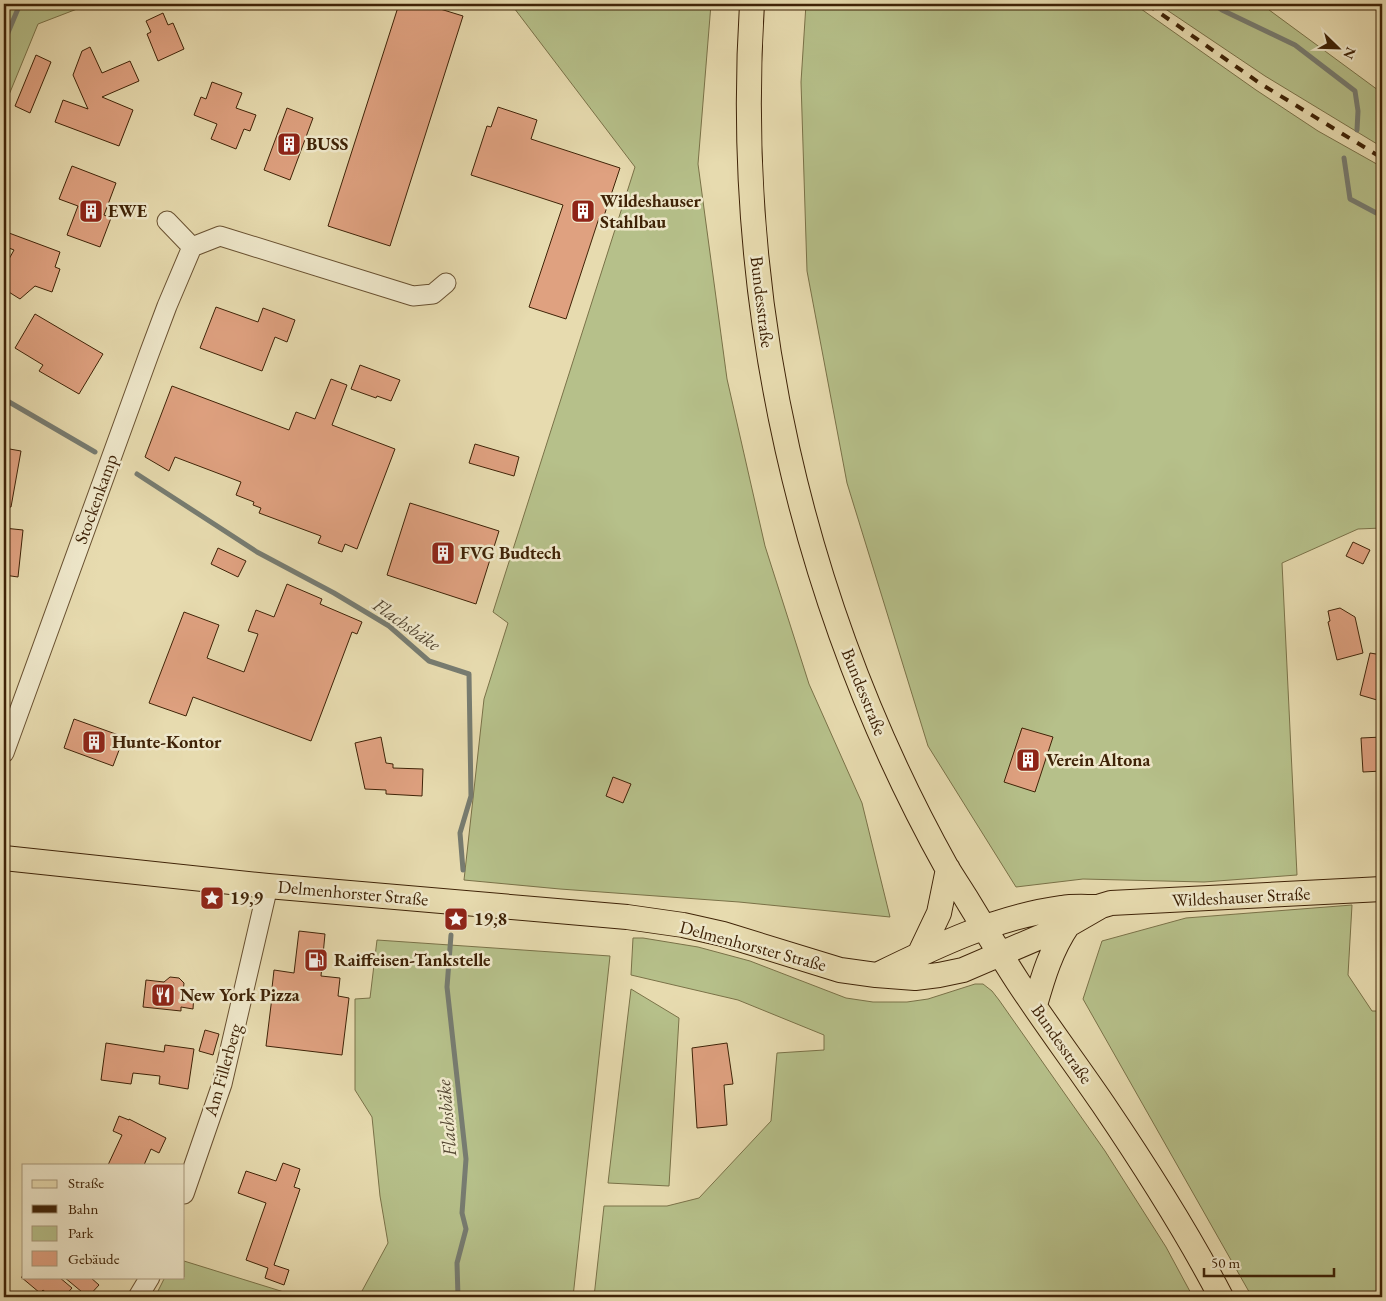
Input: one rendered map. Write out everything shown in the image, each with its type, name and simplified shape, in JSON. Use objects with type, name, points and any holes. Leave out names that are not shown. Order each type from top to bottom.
[{"type":"main road","name":"Bundesstraße","points":[[752,4],[749,47],[748,120],[756,253],[763,320],[774,387],[804,519],[846,647],[898,772],[948,870],[1001,955],[1153,1180],[1221,1297]]},
{"type":"main road","name":"Delmenhorster Straße","points":[[4,858],[268,886],[627,917],[723,934],[840,970],[876,975],[915,978],[939,975],[963,970],[1001,955]]},
{"type":"main road","points":[[919,955],[939,913],[948,870]]},
{"type":"main road","name":"Wildeshauser Straße","points":[[984,928],[1020,916],[1062,908],[1101,906],[1126,902],[1278,896],[1382,889]]},
{"type":"main road","name":"Wildeshauser Straße","points":[[1001,955],[1068,925],[1101,906]]},
{"type":"main road","points":[[1035,1005],[1046,967],[1061,935],[1068,925]]},
{"type":"main road","points":[[876,975],[984,928]]},
{"type":"street","points":[[167,221],[192,247],[220,236],[412,296],[433,294],[446,283]]},
{"type":"street","name":"Stockenkamp","points":[[4,753],[145,364],[192,247]]},
{"type":"street","name":"Am Fillerberg","points":[[185,1191],[222,1084],[268,886]]},
{"type":"street","points":[[138,1297],[149,1278]]},
{"type":"green space","points":[[4,4],[90,4],[38,24],[4,107]]},
{"type":"green space","points":[[511,4],[711,4],[698,164],[727,379],[765,546],[809,684],[862,803],[890,917],[739,902],[464,880],[484,699],[508,623],[493,612],[635,167]]},
{"type":"green space","points":[[806,4],[1134,4],[1318,131],[1382,167],[1382,528],[1358,529],[1282,563],[1297,875],[1204,882],[1083,879],[1016,887],[928,746],[847,483],[807,271],[801,82]],"holes":[[[1022,728],[1052,738],[1005,782]]]},
{"type":"green space","points":[[1158,4],[1261,4],[1382,93],[1382,147],[1265,76]]},
{"type":"green space","points":[[1352,905],[1348,975],[1372,1011],[1382,1011],[1382,1297],[1252,1297],[1083,999],[1102,941],[1186,918]]},
{"type":"green space","points":[[633,938],[698,947],[750,961],[846,998],[873,1002],[907,1002],[928,999],[975,984],[983,984],[999,1000],[1105,1151],[1166,1247],[1193,1297],[594,1297],[604,1206],[667,1206],[699,1198],[771,1121],[777,1053],[824,1050],[824,1035],[738,1000],[631,975]]},
{"type":"green space","points":[[377,940],[610,956],[573,1297],[362,1297],[362,1291],[388,1243],[380,1196],[372,1117],[355,1090],[355,999],[370,998]]},
{"type":"green space","points":[[631,989],[679,1018],[669,1186],[608,1183]]},
{"type":"green space","points":[[185,1261],[300,1297],[155,1297],[164,1278],[185,1278]]},
{"type":"building","points":[[399,4],[424,4],[463,16],[390,246],[328,226]]},
{"type":"building","points":[[163,13],[168,25],[173,23],[184,49],[158,61],[147,34],[151,32],[146,21]]},
{"type":"building","points":[[90,47],[102,73],[130,61],[139,81],[102,97],[133,110],[119,146],[55,122],[63,100],[88,109],[73,75],[82,51]]},
{"type":"building","points":[[36,55],[51,62],[30,113],[15,106]]},
{"type":"building","points":[[212,82],[242,93],[236,108],[256,115],[250,131],[244,129],[236,149],[211,139],[217,124],[194,115],[201,97],[206,99]]},
{"type":"building","name":"Wildeshauser Stahlbau","points":[[498,107],[537,120],[531,139],[620,168],[603,219],[599,218],[566,319],[529,307],[563,205],[471,175],[487,126],[491,127]]},
{"type":"building","name":"BUSS","points":[[287,108],[313,118],[290,180],[264,170]]},
{"type":"building","name":"EWE","points":[[72,166],[116,183],[104,215],[111,218],[100,247],[67,235],[78,206],[59,199]]},
{"type":"building","points":[[9,233],[60,252],[55,267],[60,269],[52,292],[35,286],[20,299],[4,289],[4,268],[14,250],[4,246]]},
{"type":"building","points":[[216,307],[258,322],[263,308],[295,320],[287,342],[275,337],[262,371],[200,348]]},
{"type":"building","points":[[35,314],[103,354],[79,394],[39,371],[43,365],[15,348]]},
{"type":"building","points":[[360,365],[400,380],[391,401],[351,389]]},
{"type":"building","points":[[331,379],[347,385],[332,425],[395,449],[357,549],[345,544],[342,552],[318,543],[321,536],[259,513],[261,508],[253,505],[254,502],[236,495],[241,482],[175,457],[169,471],[145,457],[172,386],[289,430],[296,412],[315,419]]},
{"type":"building","points":[[475,444],[519,457],[514,476],[469,463]]},
{"type":"building","points":[[4,448],[21,451],[11,507],[4,507]]},
{"type":"building","name":"FVG Budtech","points":[[410,503],[499,531],[476,604],[387,575]]},
{"type":"building","points":[[4,528],[23,530],[18,577],[4,575]]},
{"type":"building","points":[[1353,542],[1370,550],[1363,564],[1346,556]]},
{"type":"building","points":[[218,548],[246,561],[238,577],[211,564]]},
{"type":"building","points":[[287,584],[322,599],[320,604],[362,622],[357,634],[352,632],[311,741],[193,697],[186,716],[149,703],[184,612],[219,625],[207,658],[244,672],[258,634],[248,631],[256,610],[274,617]]},
{"type":"building","points":[[1340,608],[1355,617],[1363,653],[1337,660],[1328,622],[1330,621],[1328,611]]},
{"type":"building","points":[[1370,653],[1382,655],[1382,678],[1377,700],[1360,695]]},
{"type":"building","name":"Hunte-Kontor","points":[[74,719],[124,737],[113,766],[64,748]]},
{"type":"building","name":"Verein Altona","points":[[1022,728],[1053,737],[1035,792],[1004,782]]},
{"type":"building","points":[[381,737],[386,763],[393,764],[393,768],[423,769],[422,796],[386,794],[386,790],[365,789],[355,743]]},
{"type":"building","points":[[1382,737],[1382,771],[1363,772],[1361,738]]},
{"type":"building","points":[[613,777],[631,784],[623,803],[606,796]]},
{"type":"building","points":[[299,931],[325,934],[321,976],[340,978],[338,996],[349,998],[342,1055],[266,1046],[274,970],[294,973]]},
{"type":"building","name":"New York Pizza","points":[[170,977],[179,978],[184,983],[183,993],[194,994],[193,1009],[181,1007],[181,1011],[143,1007],[146,980],[164,982]]},
{"type":"building","points":[[205,1030],[219,1034],[213,1055],[199,1051]]},
{"type":"building","points":[[106,1043],[164,1052],[165,1045],[194,1049],[188,1089],[159,1084],[160,1076],[133,1073],[131,1084],[101,1080]]},
{"type":"building","points":[[727,1043],[733,1084],[724,1085],[727,1125],[697,1128],[692,1048]]},
{"type":"building","points":[[119,1116],[129,1119],[166,1138],[159,1153],[151,1149],[144,1164],[108,1164],[122,1135],[113,1131]]},
{"type":"building","points":[[283,1163],[300,1169],[294,1187],[300,1189],[274,1265],[289,1270],[284,1285],[265,1278],[268,1268],[246,1260],[266,1203],[238,1193],[246,1171],[276,1181]]},
{"type":"building","points":[[22,1278],[60,1278],[72,1288],[64,1297],[51,1297],[43,1290],[40,1293]]},
{"type":"building","points":[[65,1278],[91,1278],[99,1285],[88,1297]]},
{"type":"waterway","name":"Flachsbäke","points":[[4,42],[20,4]]},
{"type":"waterway","points":[[1213,4],[1295,45],[1355,91],[1358,111],[1357,130]]},
{"type":"waterway","points":[[1344,158],[1350,199],[1382,216]]},
{"type":"waterway","name":"Flachsbäke","points":[[4,399],[95,452]]},
{"type":"waterway","name":"Flachsbäke","points":[[137,474],[257,552],[334,593],[389,626],[429,661],[469,674],[471,796],[460,833],[463,870]]},
{"type":"waterway","name":"Flachsbäke","points":[[451,935],[447,987],[466,1159],[462,1213],[466,1229],[457,1263],[458,1297]]},
{"type":"railway","points":[[1147,4],[1261,84],[1382,158]]},
{"type":"place","name":"BUSS","points":[[289,144]]},
{"type":"place","name":"EWE","points":[[91,211]]},
{"type":"place","name":"Wildeshauser Stahlbau","points":[[583,211]]},
{"type":"place","name":"FVG Budtech","points":[[443,553]]},
{"type":"place","name":"Hunte-Kontor","points":[[94,742]]},
{"type":"place","name":"Verein Altona","points":[[1028,760]]},
{"type":"place","name":"19,9","points":[[212,898]]},
{"type":"place","name":"19,8","points":[[456,919]]},
{"type":"place","name":"Raiffeisen-Tankstelle","points":[[316,960]]},
{"type":"place","name":"New York Pizza","points":[[163,995]]}]
